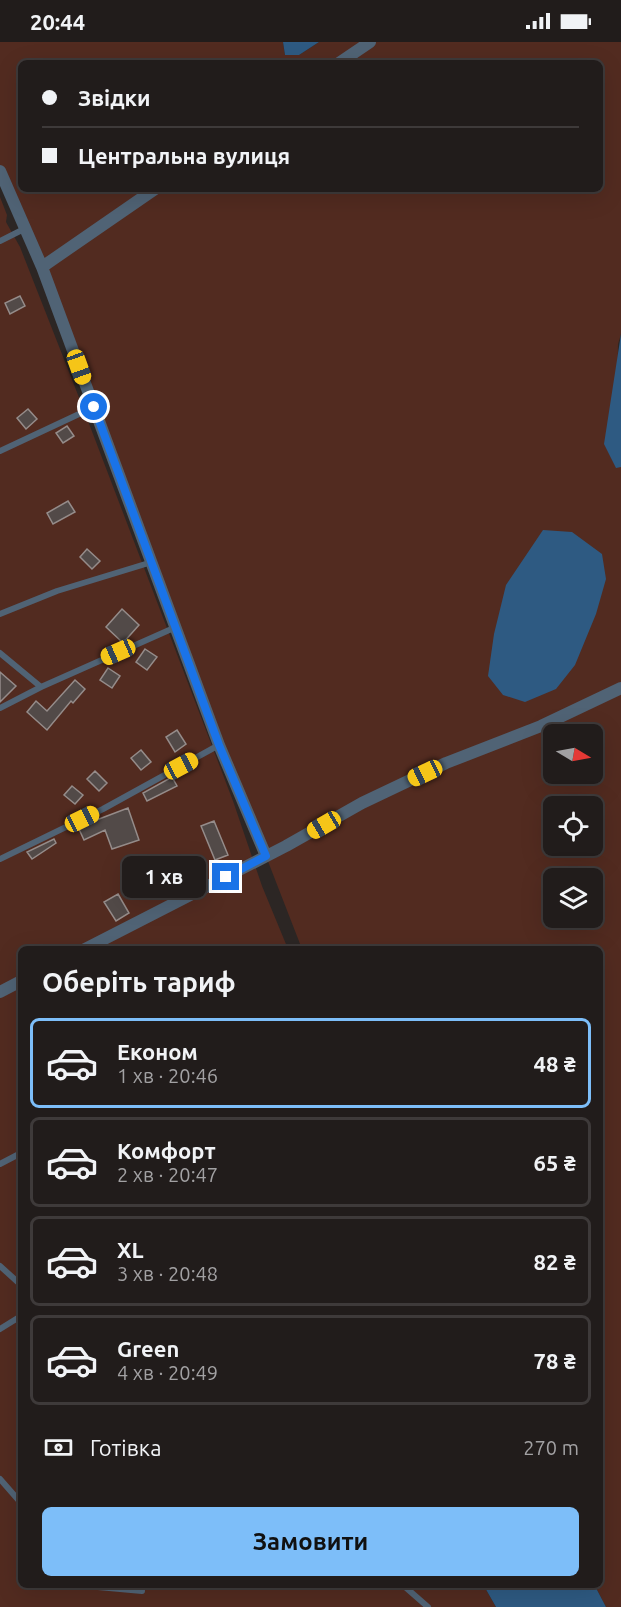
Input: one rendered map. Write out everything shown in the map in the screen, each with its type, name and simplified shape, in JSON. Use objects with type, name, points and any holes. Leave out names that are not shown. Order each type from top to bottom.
[{"type":"street","points":[[343,60],[370,42]]},
{"type":"street","points":[[0,171],[42,267],[219,745],[266,856]]},
{"type":"street","points":[[42,267],[151,192]]},
{"type":"street","points":[[91,946],[266,856],[362,803],[435,768],[541,726],[621,688]]},
{"type":"street","points":[[0,992],[18,983]]},
{"type":"lane","points":[[0,241],[24,229]]},
{"type":"lane","points":[[0,451],[94,407]]},
{"type":"lane","points":[[0,614],[57,591],[152,562]]},
{"type":"lane","points":[[0,708],[41,687],[176,627]]},
{"type":"lane","points":[[0,652],[41,687]]},
{"type":"lane","points":[[0,859],[103,809],[219,745]]},
{"type":"lane","points":[[0,1164],[18,1155]]},
{"type":"lane","points":[[0,1266],[18,1282]]},
{"type":"lane","points":[[0,1329],[18,1318]]},
{"type":"lane","points":[[0,1479],[18,1500]]},
{"type":"lane","points":[[109,1588],[142,1591]]},
{"type":"lane","points":[[406,1588],[428,1607]]},
{"type":"shaded area","points":[[0,42],[283,42],[285,55],[299,55],[319,42],[621,42],[621,334],[618,344],[616,467],[621,467],[621,1607],[606,1607],[596,1588],[603,1588],[603,946],[301,946],[0,171]]},
{"type":"shaded area","points":[[0,197],[7,215],[6,222],[20,247],[80,400],[233,801],[262,886],[287,946],[18,946],[18,1588],[485,1588],[496,1607],[0,1607]]},
{"type":"water","points":[[283,42],[319,42],[299,55],[285,55]]},
{"type":"water","points":[[621,334],[621,467],[616,468],[604,444]]},
{"type":"water","points":[[543,530],[572,532],[602,554],[606,579],[596,614],[575,665],[556,689],[525,702],[503,695],[488,676],[494,634],[506,585]]},
{"type":"water","points":[[485,1588],[596,1588],[606,1607],[496,1607]]},
{"type":"building","points":[[20,296],[25,306],[10,314],[5,303]]},
{"type":"building","points":[[28,409],[37,419],[26,429],[17,418]]},
{"type":"building","points":[[67,426],[74,436],[63,443],[56,433]]},
{"type":"building","points":[[68,501],[75,512],[53,524],[47,513]]},
{"type":"building","points":[[87,549],[100,561],[92,569],[80,557]]},
{"type":"building","points":[[122,609],[139,625],[123,643],[106,627]]},
{"type":"building","points":[[145,649],[157,657],[147,670],[136,662]]},
{"type":"building","points":[[108,668],[120,676],[112,688],[100,680]]},
{"type":"building","points":[[0,672],[16,686],[0,702]]},
{"type":"building","points":[[75,680],[85,689],[73,703],[71,701],[47,730],[27,712],[36,701],[47,711]]},
{"type":"building","points":[[177,730],[186,744],[175,752],[166,737]]},
{"type":"building","points":[[141,750],[151,762],[141,770],[131,758]]},
{"type":"building","points":[[95,771],[107,783],[99,791],[87,779]]},
{"type":"building","points":[[172,777],[177,786],[147,801],[143,793]]},
{"type":"building","points":[[72,786],[83,795],[75,804],[64,795]]},
{"type":"building","points":[[128,808],[139,840],[112,849],[105,830],[84,840],[78,827]]},
{"type":"building","points":[[214,821],[228,855],[215,860],[201,826]]},
{"type":"building","points":[[54,839],[56,843],[32,859],[27,852]]},
{"type":"building","points":[[118,894],[129,913],[116,921],[104,902]]},
{"type":"route","points":[[94,407],[219,745],[266,856],[226,877]]}]
